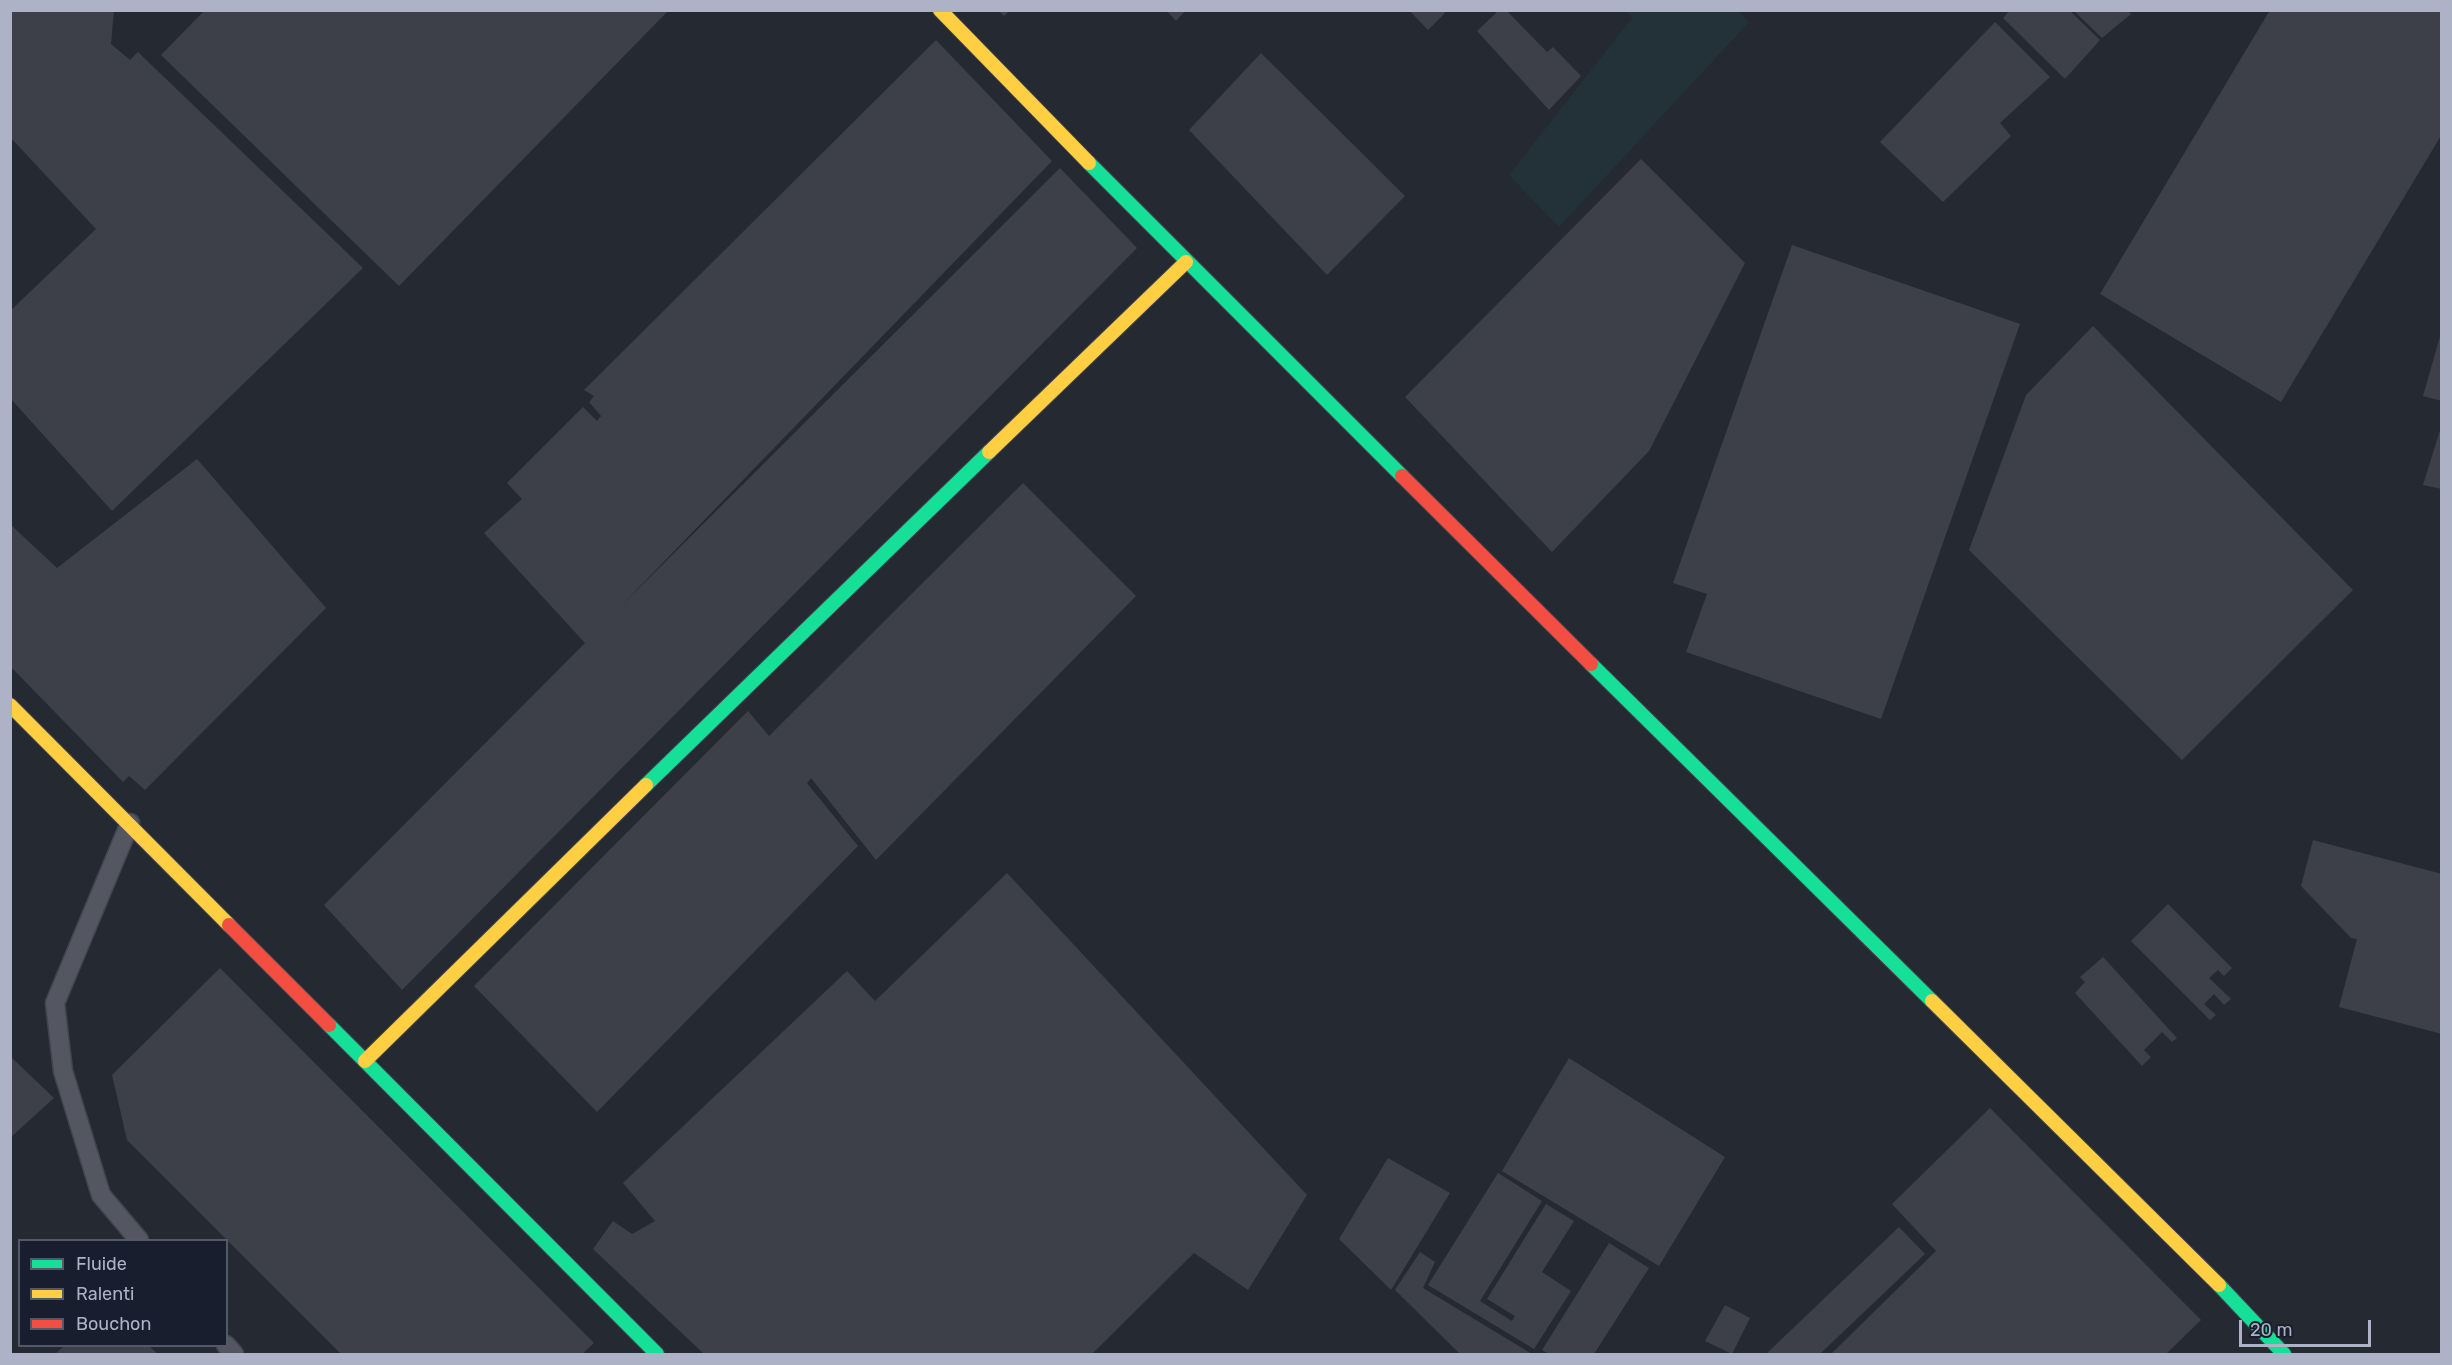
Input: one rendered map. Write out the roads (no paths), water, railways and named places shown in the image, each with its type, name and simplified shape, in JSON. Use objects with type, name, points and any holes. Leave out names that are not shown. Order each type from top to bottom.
[{"type":"street","points":[[940,10],[1186,262],[2231,1296],[2284,1354]]},
{"type":"street","points":[[365,1061],[780,654],[1186,262]]},
{"type":"street","points":[[10,705],[657,1354]]},
{"type":"lane","points":[[130,824],[55,1003],[63,1071],[101,1195],[138,1239]]}]
